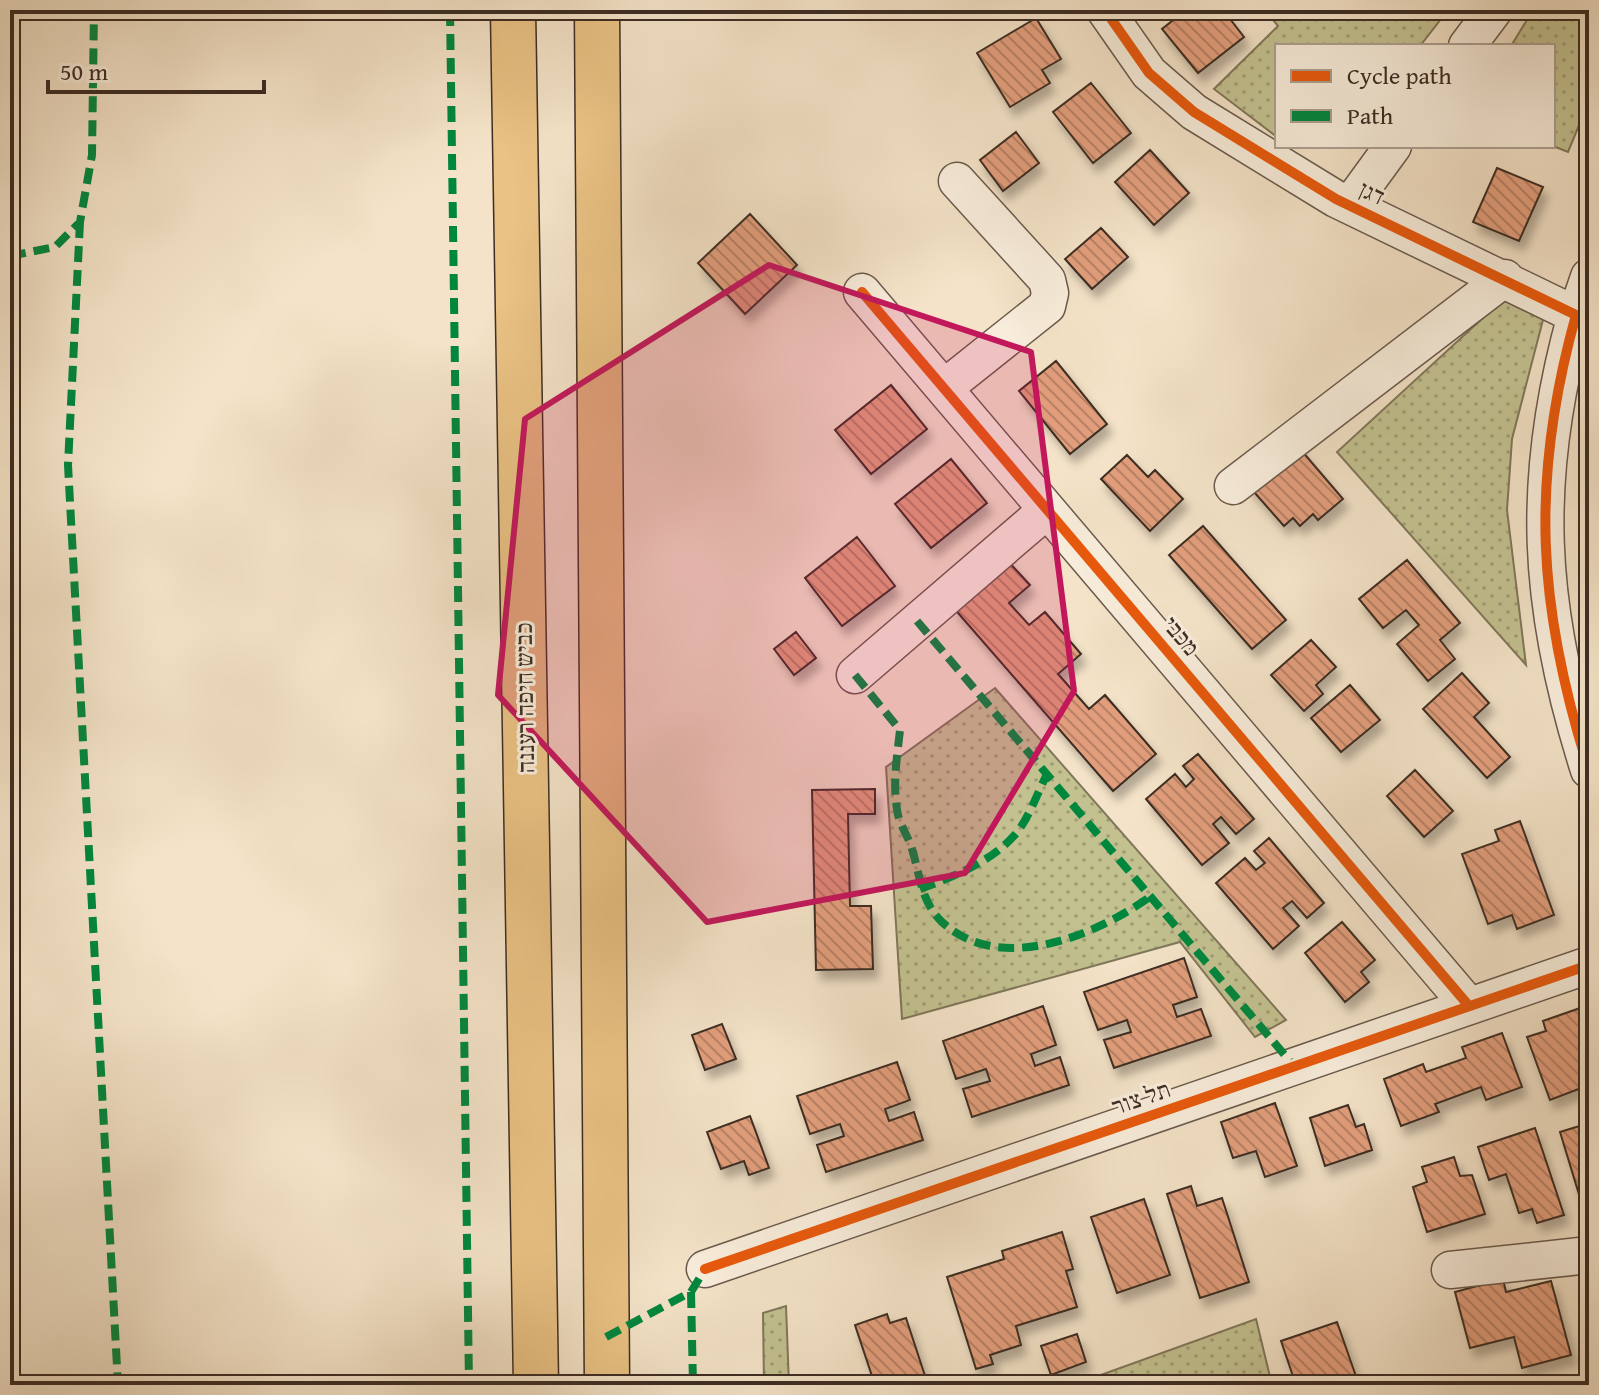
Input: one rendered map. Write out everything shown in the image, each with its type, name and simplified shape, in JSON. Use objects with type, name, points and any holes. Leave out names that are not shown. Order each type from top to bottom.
[{"type":"highway","name":"כביש חיפה רעננה","points":[[513,10],[536,1385]]},
{"type":"highway","points":[[597,10],[607,1385]]},
{"type":"street","name":"דגן","points":[[1105,10],[1149,73],[1194,112],[1350,205],[1582,317]]},
{"type":"street","points":[[1468,44],[1494,10]]},
{"type":"street","points":[[1350,205],[1392,148]]},
{"type":"street","points":[[944,388],[1047,306],[1050,293],[1047,280],[957,181]]},
{"type":"street","points":[[1589,277],[1582,317],[1557,385],[1545,512],[1546,573],[1566,698],[1589,770]]},
{"type":"street","points":[[1233,486],[1505,278]]},
{"type":"street","name":"מכבי","points":[[862,292],[1469,1006]]},
{"type":"street","points":[[855,675],[1047,510]]},
{"type":"street","name":"תל צור","points":[[705,1269],[1589,965]]},
{"type":"street","points":[[1450,1270],[1589,1255]]},
{"type":"highlighted area","points":[[769,265],[1031,352],[1074,691],[965,873],[707,922],[498,695],[525,419]]},
{"type":"shaded area","points":[[1265,10],[1448,10],[1422,44],[1275,44],[1275,135],[1214,89],[1278,26]]},
{"type":"shaded area","points":[[1533,10],[1589,10],[1589,101],[1568,152],[1555,147],[1555,44],[1512,44]]},
{"type":"shaded area","points":[[1510,293],[1544,316],[1512,439],[1507,510],[1526,665],[1337,452]]},
{"type":"shaded area","points":[[995,688],[1286,1020],[1255,1037],[1180,942],[902,1019],[886,767]]},
{"type":"shaded area","points":[[786,1306],[789,1385],[764,1385],[763,1313]]},
{"type":"shaded area","points":[[1256,1319],[1272,1385],[1073,1385]]},
{"type":"building","points":[[1186,10],[1223,10],[1244,37],[1198,73],[1162,29]]},
{"type":"building","points":[[1036,18],[1061,59],[1042,70],[1050,83],[1010,107],[977,53]]},
{"type":"building","points":[[1091,83],[1131,133],[1093,163],[1053,112]]},
{"type":"building","points":[[1016,132],[1039,163],[1003,191],[980,160]]},
{"type":"building","points":[[1150,150],[1189,193],[1154,225],[1115,182]]},
{"type":"building","points":[[1497,168],[1543,187],[1519,241],[1473,222]]},
{"type":"building","points":[[750,214],[797,265],[745,314],[698,263]]},
{"type":"building","points":[[1101,228],[1128,257],[1092,289],[1065,259]]},
{"type":"building","points":[[1056,361],[1107,424],[1070,454],[1019,391]]},
{"type":"building","points":[[891,385],[927,429],[871,474],[835,430]]},
{"type":"building","points":[[1295,443],[1343,499],[1318,520],[1313,514],[1300,526],[1293,518],[1284,526],[1247,484]]},
{"type":"building","points":[[1127,455],[1148,477],[1155,470],[1183,499],[1150,531],[1101,479]]},
{"type":"building","points":[[951,459],[987,503],[931,548],[895,504]]},
{"type":"building","points":[[1203,526],[1286,620],[1252,649],[1169,555]]},
{"type":"building","points":[[857,537],[895,586],[842,626],[805,578]]},
{"type":"building","points":[[1006,559],[1030,585],[1009,603],[1029,625],[1045,612],[1081,654],[1058,674],[1089,709],[1105,695],[1156,754],[1113,791],[952,606]]},
{"type":"building","points":[[1407,560],[1460,623],[1440,640],[1455,659],[1428,681],[1397,644],[1419,625],[1406,610],[1383,628],[1359,599]]},
{"type":"building","points":[[796,632],[816,658],[794,675],[774,649]]},
{"type":"building","points":[[1311,640],[1336,667],[1316,685],[1323,694],[1304,711],[1271,675]]},
{"type":"building","points":[[1462,673],[1489,703],[1474,717],[1510,757],[1487,778],[1423,709]]},
{"type":"building","points":[[1350,685],[1380,720],[1341,752],[1311,718]]},
{"type":"building","points":[[1198,754],[1254,819],[1236,834],[1221,817],[1213,824],[1229,843],[1202,865],[1146,799],[1175,774],[1186,787],[1194,779],[1183,766]]},
{"type":"building","points":[[1415,770],[1453,811],[1424,837],[1387,796]]},
{"type":"building","points":[[875,789],[875,814],[848,814],[850,906],[871,906],[873,969],[816,970],[812,790]]},
{"type":"building","points":[[1520,821],[1554,915],[1517,929],[1512,915],[1488,924],[1462,854],[1499,841],[1495,830]]},
{"type":"building","points":[[1269,838],[1324,903],[1307,918],[1292,901],[1283,908],[1299,926],[1273,949],[1216,883],[1245,858],[1256,870],[1265,863],[1254,851]]},
{"type":"building","points":[[1342,922],[1375,960],[1361,972],[1369,982],[1345,1002],[1305,953]]},
{"type":"building","points":[[1184,958],[1197,997],[1173,1005],[1177,1017],[1201,1009],[1211,1036],[1114,1068],[1104,1040],[1131,1032],[1127,1020],[1098,1030],[1084,992]]},
{"type":"building","points":[[1043,1006],[1056,1045],[1031,1054],[1035,1066],[1060,1057],[1069,1085],[972,1117],[963,1089],[990,1081],[986,1069],[956,1079],[943,1041]]},
{"type":"building","points":[[1586,1006],[1589,1085],[1550,1100],[1527,1037],[1546,1031],[1543,1021]]},
{"type":"building","points":[[722,1024],[736,1059],[705,1070],[692,1035]]},
{"type":"building","points":[[1502,1033],[1522,1087],[1486,1100],[1481,1087],[1435,1104],[1439,1112],[1401,1126],[1384,1079],[1423,1064],[1426,1072],[1466,1058],[1462,1047]]},
{"type":"building","points":[[897,1062],[910,1100],[885,1109],[889,1121],[914,1112],[923,1140],[826,1172],[817,1145],[844,1136],[840,1124],[810,1134],[797,1096]]},
{"type":"building","points":[[1275,1103],[1297,1166],[1265,1177],[1256,1151],[1233,1158],[1221,1122]]},
{"type":"building","points":[[1348,1105],[1356,1127],[1364,1124],[1372,1150],[1325,1166],[1310,1118]]},
{"type":"building","points":[[750,1116],[769,1168],[749,1175],[744,1161],[721,1169],[707,1132]]},
{"type":"building","points":[[1589,1123],[1589,1213],[1585,1214],[1560,1132]]},
{"type":"building","points":[[1535,1128],[1564,1215],[1537,1223],[1532,1209],[1519,1213],[1506,1174],[1489,1180],[1478,1147]]},
{"type":"building","points":[[1454,1157],[1460,1176],[1472,1175],[1485,1214],[1427,1232],[1413,1187],[1427,1182],[1422,1167]]},
{"type":"building","points":[[1191,1186],[1197,1206],[1222,1198],[1249,1282],[1200,1298],[1167,1194]]},
{"type":"building","points":[[1144,1199],[1170,1275],[1117,1293],[1091,1217]]},
{"type":"building","points":[[1062,1232],[1073,1269],[1066,1271],[1077,1307],[1016,1326],[1021,1345],[990,1355],[993,1364],[976,1369],[947,1277],[1004,1259],[1002,1251]]},
{"type":"building","points":[[1503,1279],[1506,1292],[1551,1281],[1571,1355],[1522,1368],[1514,1337],[1470,1348],[1455,1292]]},
{"type":"building","points":[[887,1314],[890,1323],[906,1318],[928,1385],[875,1385],[855,1325]]},
{"type":"building","points":[[1337,1322],[1359,1385],[1296,1385],[1281,1341]]},
{"type":"building","points":[[1077,1334],[1086,1362],[1051,1375],[1041,1346]]},
{"type":"marked path","points":[[10,256],[55,247],[80,222],[92,155],[94,10]]},
{"type":"marked path","points":[[450,10],[469,1385]]},
{"type":"marked path","points":[[80,222],[68,465],[118,1385]]},
{"type":"marked path","points":[[917,621],[1294,1066]]},
{"type":"marked path","points":[[855,675],[900,730],[895,783],[898,815],[911,845],[925,897],[942,922],[965,938],[992,946],[1019,948],[1076,936],[1129,911],[1151,896]]},
{"type":"marked path","points":[[920,889],[973,866],[1008,842],[1026,818],[1047,774]]},
{"type":"marked path","points":[[606,1337],[691,1292],[705,1269]]},
{"type":"marked path","points":[[691,1292],[693,1385]]},
{"type":"cycle path","points":[[1105,10],[1149,73],[1194,112],[1336,199],[1576,315],[1551,433],[1546,488],[1546,543],[1550,598],[1559,653],[1589,770]]},
{"type":"cycle path","points":[[862,292],[1469,1006]]},
{"type":"cycle path","points":[[705,1269],[1589,965]]}]
